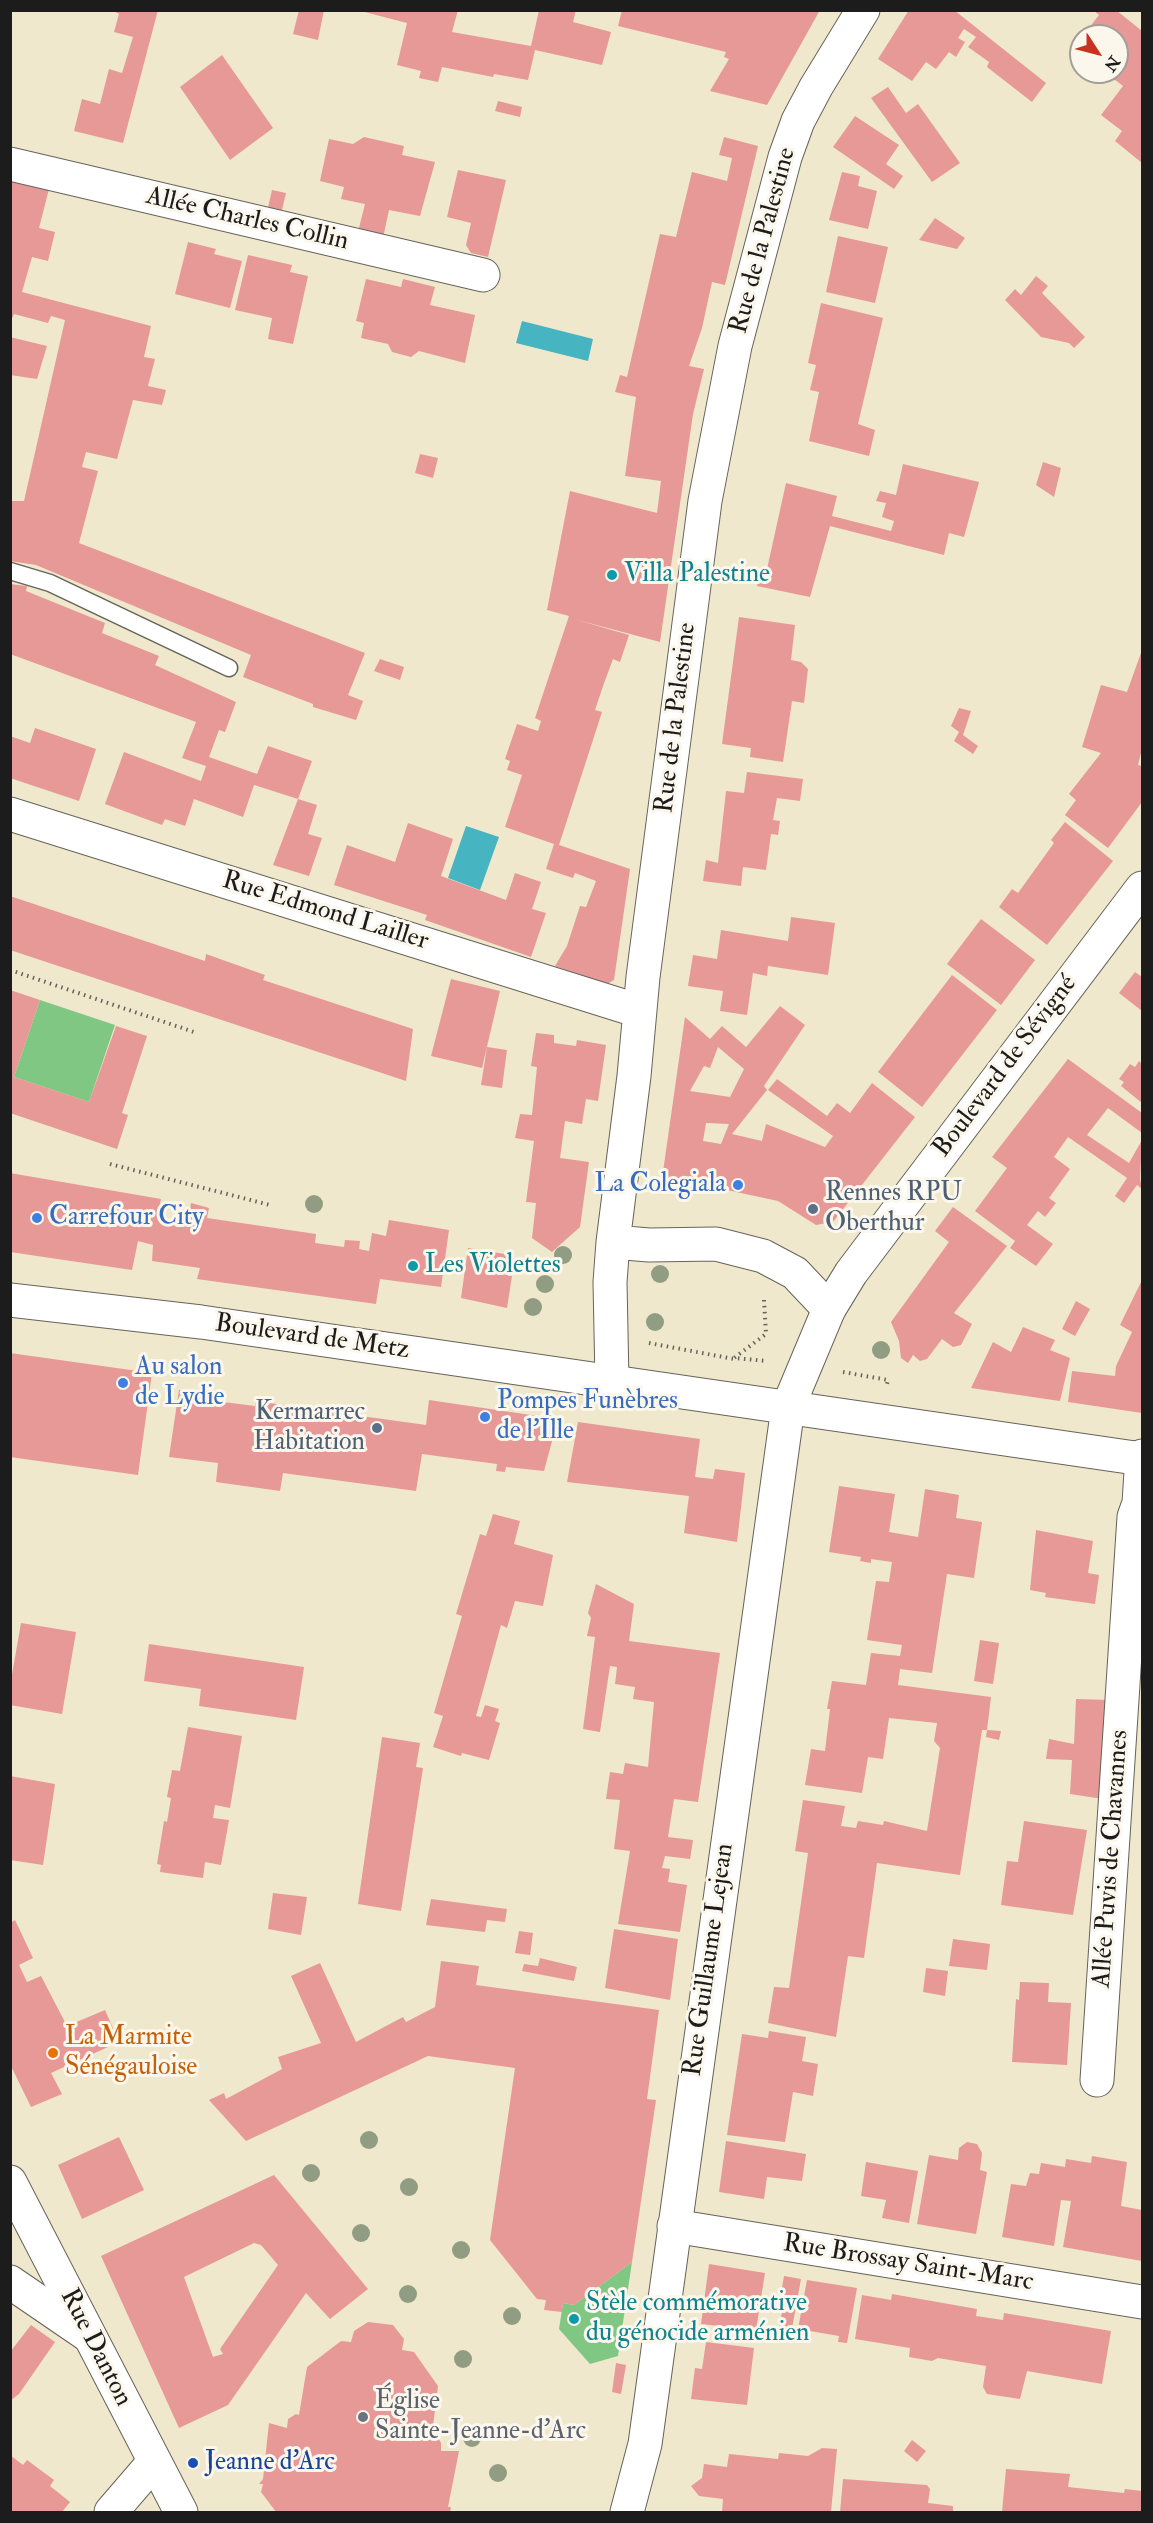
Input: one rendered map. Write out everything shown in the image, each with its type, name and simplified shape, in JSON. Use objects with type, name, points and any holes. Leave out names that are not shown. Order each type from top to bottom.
[{"type":"street","name":"Rue de la Palestine","points":[[612,1382],[610,1300],[613,1242],[634,1076],[639,1011],[705,501],[735,346],[785,158],[795,130],[816,87],[863,10]]},
{"type":"street","name":"Allée Charles Collin","points":[[10,164],[483,276]]},
{"type":"street","name":"Rue Edmond Lailler","points":[[10,814],[639,1011]]},
{"type":"street","name":"Boulevard de Sévigné","points":[[788,1407],[829,1309],[858,1264],[1143,888]]},
{"type":"street","points":[[613,1242],[648,1245],[716,1244],[763,1256],[795,1273],[829,1309]]},
{"type":"street","name":"Boulevard de Metz","points":[[10,1300],[201,1322],[1142,1458]]},
{"type":"street","name":"Rue Guillaume Lejean","points":[[627,2512],[645,2444],[788,1407]]},
{"type":"street","points":[[1104,1451],[1138,1520]]},
{"type":"street","name":"Allée Puvis de Chavannes","points":[[1097,2080],[1142,1458]]},
{"type":"street","name":"Rue Danton","points":[[14,2197],[181,2512]]},
{"type":"street","name":"Rue Brossay Saint-Marc","points":[[674,2226],[1143,2302]]},
{"type":"street","points":[[10,2282],[89,2336]]},
{"type":"street","points":[[111,2512],[154,2462]]},
{"type":"lane","points":[[10,571],[50,583],[229,668]]},
{"type":"path","points":[[10,970],[197,1033]]},
{"type":"path","points":[[110,1164],[270,1205]]},
{"type":"green space","points":[[40,1000],[115,1025],[89,1102],[14,1077]]},
{"type":"green space","points":[[632,2262],[618,2356],[590,2364],[559,2329],[563,2303],[574,2305]]},
{"type":"water","points":[[522,321],[593,339],[588,361],[516,343]]},
{"type":"water","points":[[466,826],[499,837],[480,890],[448,878]]},
{"type":"building","points":[[112,10],[158,10],[123,143],[74,131],[82,99],[100,104],[109,69],[122,73],[133,37],[114,32],[119,14]]},
{"type":"building","points":[[299,10],[324,10],[318,40],[293,34]]},
{"type":"building","points":[[357,10],[458,10],[452,32],[531,46],[539,10],[576,10],[573,22],[611,32],[602,65],[535,50],[528,80],[494,74],[493,77],[442,67],[438,82],[419,78],[421,71],[397,65],[407,23]]},
{"type":"building","points":[[622,10],[820,10],[767,105],[710,91],[729,59],[724,57],[726,52],[618,26]]},
{"type":"building","points":[[909,10],[954,10],[1046,83],[1032,102],[987,67],[989,62],[968,47],[976,37],[964,29],[958,38],[965,42],[956,57],[949,52],[936,69],[926,62],[912,81],[878,59]]},
{"type":"building","points":[[1093,10],[1116,10],[1142,31],[1142,163],[1115,141],[1122,131],[1101,115],[1123,86],[1120,84],[1129,84],[1129,24],[1092,24],[1099,15]]},
{"type":"building","points":[[222,55],[273,128],[230,160],[180,87]]},
{"type":"building","points":[[888,87],[906,113],[918,104],[960,163],[932,182],[871,98]]},
{"type":"building","points":[[498,101],[522,107],[520,117],[495,111]]},
{"type":"building","points":[[855,116],[899,145],[886,164],[903,176],[894,189],[833,147]]},
{"type":"building","points":[[364,137],[404,146],[402,155],[435,162],[420,216],[389,210],[383,238],[358,232],[365,204],[341,199],[344,187],[320,181],[329,139],[353,144]]},
{"type":"building","points":[[724,137],[758,146],[725,285],[712,282],[702,328],[689,366],[704,369],[693,414],[660,642],[574,619],[629,635],[620,662],[613,659],[595,710],[602,712],[559,845],[630,869],[614,980],[607,984],[555,966],[567,946],[580,906],[586,907],[596,881],[575,873],[573,878],[546,869],[554,844],[505,827],[522,775],[507,770],[510,761],[505,759],[517,724],[538,731],[541,721],[535,718],[569,616],[547,610],[570,491],[657,513],[661,481],[625,476],[636,397],[615,392],[620,375],[627,377],[660,234],[676,237],[692,172],[727,181],[732,158],[719,155]]},
{"type":"building","points":[[458,170],[506,180],[488,257],[471,253],[466,245],[471,223],[447,217]]},
{"type":"building","points":[[842,172],[860,176],[858,186],[877,191],[868,229],[829,220]]},
{"type":"building","points":[[10,182],[22,182],[49,189],[39,228],[55,232],[48,261],[32,257],[22,292],[151,326],[144,357],[155,359],[148,386],[166,390],[162,405],[133,400],[117,459],[86,452],[82,467],[98,471],[79,543],[365,653],[348,695],[363,701],[356,720],[313,707],[313,704],[243,677],[251,655],[36,565],[10,561],[10,501],[24,501],[65,320],[51,316],[48,323],[14,314],[10,323]]},
{"type":"building","points":[[272,190],[286,193],[281,214],[267,212]]},
{"type":"building","points":[[935,218],[965,238],[957,249],[919,240]]},
{"type":"building","points":[[838,236],[888,247],[875,303],[826,292]]},
{"type":"building","points":[[188,242],[216,249],[214,254],[242,261],[230,308],[175,294]]},
{"type":"building","points":[[248,255],[292,265],[290,272],[308,276],[293,344],[268,339],[272,318],[235,310]]},
{"type":"building","points":[[1036,276],[1048,286],[1042,293],[1085,337],[1074,348],[1069,343],[1041,337],[1005,300],[1015,289],[1021,295]]},
{"type":"building","points":[[366,279],[401,287],[403,279],[435,287],[430,305],[475,315],[465,363],[419,351],[411,357],[392,352],[388,344],[361,338],[364,323],[356,321]]},
{"type":"building","points":[[821,303],[883,318],[858,424],[875,430],[869,456],[809,441],[819,392],[810,390],[816,365],[808,363]]},
{"type":"building","points":[[10,337],[47,346],[37,379],[10,375]]},
{"type":"building","points":[[420,454],[438,458],[433,478],[415,473]]},
{"type":"building","points":[[1043,462],[1061,468],[1054,497],[1036,485]]},
{"type":"building","points":[[903,464],[979,482],[964,537],[949,533],[944,555],[830,526],[810,597],[757,586],[761,568],[767,569],[786,483],[837,496],[832,516],[891,531],[894,521],[882,517],[886,503],[876,501],[880,491],[896,495]]},
{"type":"building","points":[[10,584],[27,586],[26,591],[105,623],[102,633],[159,656],[155,665],[236,702],[225,732],[219,730],[209,757],[257,774],[268,746],[312,761],[298,799],[254,785],[243,817],[194,799],[185,826],[165,819],[162,825],[105,804],[124,752],[201,781],[206,766],[182,758],[196,722],[10,654]]},
{"type":"building","points":[[739,617],[795,625],[791,660],[801,662],[808,669],[804,703],[792,701],[783,762],[750,757],[751,748],[722,744]]},
{"type":"building","points":[[1142,650],[1142,749],[1138,765],[1142,766],[1142,802],[1108,848],[1065,815],[1076,800],[1069,794],[1101,753],[1082,747],[1101,685],[1127,692]]},
{"type":"building","points":[[380,659],[404,667],[400,680],[374,671]]},
{"type":"building","points":[[959,708],[971,711],[963,735],[978,746],[973,754],[954,741],[959,732],[951,726]]},
{"type":"building","points":[[35,728],[96,749],[79,801],[10,778],[10,736],[30,743]]},
{"type":"building","points":[[747,772],[803,779],[800,801],[777,798],[773,820],[780,821],[778,835],[771,834],[766,870],[743,867],[741,886],[703,881],[706,860],[718,863],[726,791],[744,793]]},
{"type":"building","points":[[298,799],[317,805],[308,834],[322,838],[309,876],[273,865]]},
{"type":"building","points":[[1065,822],[1113,861],[1047,945],[999,907],[1012,889],[1018,893],[1054,843],[1051,840]]},
{"type":"building","points":[[408,823],[453,839],[441,876],[506,900],[515,873],[541,882],[532,909],[546,913],[531,957],[425,920],[427,915],[334,885],[347,845],[395,862]]},
{"type":"building","points":[[10,896],[205,961],[206,954],[265,975],[263,980],[413,1029],[406,1081],[10,950]]},
{"type":"building","points":[[791,917],[835,923],[828,975],[768,966],[767,976],[753,973],[747,1015],[720,1011],[723,991],[688,986],[693,955],[717,959],[721,930],[788,941]]},
{"type":"building","points":[[981,919],[1035,960],[1001,1005],[947,964]]},
{"type":"building","points":[[1135,972],[1142,977],[1142,1011],[1119,993]]},
{"type":"building","points":[[952,975],[997,1010],[922,1107],[878,1072]]},
{"type":"building","points":[[451,979],[500,991],[482,1068],[431,1056]]},
{"type":"building","points":[[10,990],[40,1000],[14,1077],[89,1102],[116,1026],[147,1036],[122,1113],[128,1115],[117,1149],[10,1113]]},
{"type":"building","points":[[780,1006],[805,1025],[764,1086],[767,1090],[732,1134],[762,1141],[766,1124],[825,1147],[833,1136],[768,1090],[777,1079],[827,1116],[837,1103],[850,1113],[872,1083],[915,1117],[833,1222],[816,1225],[778,1201],[713,1187],[675,1191],[662,1179],[685,1017],[710,1039],[722,1026],[746,1047]],"holes":[[[718,1047],[744,1069],[730,1097],[690,1091],[704,1066],[710,1068]],[[706,1123],[729,1124],[721,1144],[703,1141]]]},
{"type":"building","points":[[536,1033],[554,1035],[554,1043],[576,1046],[577,1040],[606,1045],[598,1101],[586,1099],[582,1124],[565,1121],[560,1158],[589,1162],[580,1227],[552,1252],[532,1238],[536,1203],[526,1202],[534,1141],[515,1138],[520,1114],[532,1115],[537,1067],[531,1066]]},
{"type":"building","points":[[487,1047],[507,1050],[502,1088],[481,1085]]},
{"type":"building","points":[[1068,1059],[1142,1113],[1142,1133],[1108,1108],[1087,1135],[1129,1163],[1142,1140],[1140,1179],[1142,1189],[1137,1185],[1124,1203],[1115,1196],[1127,1178],[1068,1137],[1054,1157],[1070,1169],[1049,1198],[1056,1203],[1045,1217],[1038,1211],[1027,1225],[1053,1244],[1036,1266],[1010,1248],[1015,1241],[975,1211],[1007,1168],[992,1157]]},
{"type":"building","points":[[1139,1061],[1142,1064],[1142,1103],[1121,1086],[1124,1082],[1119,1079],[1130,1064],[1135,1067]]},
{"type":"building","points":[[10,1173],[161,1199],[157,1218],[187,1223],[191,1203],[209,1208],[207,1218],[316,1234],[315,1243],[344,1247],[345,1240],[360,1241],[359,1249],[369,1251],[372,1233],[386,1236],[389,1220],[449,1230],[441,1287],[380,1279],[376,1304],[197,1279],[200,1268],[152,1261],[153,1245],[138,1241],[132,1270],[10,1252]]},
{"type":"building","points":[[953,1207],[1007,1246],[954,1313],[972,1324],[961,1345],[953,1347],[942,1339],[927,1359],[920,1361],[913,1355],[908,1363],[901,1358],[899,1341],[891,1322],[949,1242],[935,1231]]},
{"type":"building","points":[[468,1248],[511,1255],[508,1276],[512,1276],[507,1308],[461,1298]]},
{"type":"building","points":[[1142,1280],[1142,1413],[1068,1402],[1072,1371],[1115,1376],[1116,1366],[1132,1332],[1120,1325]]},
{"type":"building","points":[[1076,1301],[1090,1309],[1075,1336],[1062,1329]]},
{"type":"building","points":[[1023,1327],[1055,1340],[1050,1350],[1070,1358],[1060,1401],[971,1388],[993,1342],[1011,1352]]},
{"type":"building","points":[[10,1353],[152,1373],[138,1475],[10,1457]]},
{"type":"building","points":[[179,1390],[209,1394],[208,1400],[255,1406],[255,1401],[291,1406],[290,1411],[310,1414],[311,1409],[426,1425],[429,1400],[558,1419],[544,1471],[506,1467],[505,1472],[496,1471],[497,1464],[422,1454],[416,1491],[283,1473],[280,1491],[216,1482],[218,1463],[169,1457]]},
{"type":"building","points":[[578,1422],[700,1439],[695,1477],[713,1479],[715,1469],[745,1473],[737,1542],[684,1533],[689,1496],[567,1482]]},
{"type":"building","points":[[839,1486],[895,1494],[889,1532],[918,1537],[925,1489],[959,1495],[956,1518],[982,1522],[974,1578],[947,1574],[932,1673],[900,1669],[898,1685],[991,1697],[987,1730],[982,1730],[960,1875],[877,1863],[864,1958],[848,1956],[836,2037],[768,2023],[774,1987],[789,1988],[808,1853],[795,1851],[803,1800],[845,1806],[841,1826],[856,1828],[858,1821],[883,1825],[884,1821],[927,1831],[940,1748],[934,1741],[937,1723],[889,1718],[883,1759],[868,1757],[862,1793],[805,1785],[811,1749],[825,1751],[830,1709],[827,1709],[832,1681],[866,1685],[871,1653],[900,1656],[902,1645],[867,1640],[876,1581],[889,1582],[892,1562],[871,1559],[871,1563],[860,1561],[861,1557],[829,1552]]},
{"type":"building","points":[[493,1514],[520,1521],[514,1544],[553,1555],[543,1606],[515,1601],[507,1628],[501,1625],[476,1716],[481,1717],[485,1705],[499,1709],[495,1721],[500,1723],[489,1760],[462,1753],[461,1756],[433,1747],[443,1716],[434,1713],[462,1616],[456,1614],[480,1534],[486,1536]]},
{"type":"building","points":[[1036,1530],[1093,1541],[1088,1573],[1099,1575],[1095,1604],[1045,1597],[1046,1593],[1030,1590]]},
{"type":"building","points":[[596,1584],[634,1604],[629,1641],[720,1653],[698,1802],[674,1799],[668,1837],[693,1840],[690,1859],[665,1856],[662,1868],[670,1869],[668,1882],[687,1885],[680,1932],[618,1924],[630,1851],[614,1849],[620,1800],[606,1799],[610,1772],[623,1774],[625,1763],[648,1767],[654,1702],[633,1699],[635,1687],[615,1684],[617,1667],[610,1666],[600,1732],[583,1729],[595,1637],[587,1636],[591,1618],[588,1613]]},
{"type":"building","points":[[21,1623],[76,1632],[62,1714],[10,1705],[10,1686]]},
{"type":"building","points":[[980,1640],[999,1643],[993,1684],[974,1681]]},
{"type":"building","points":[[149,1644],[304,1667],[296,1720],[199,1706],[201,1689],[144,1681]]},
{"type":"building","points":[[1076,1699],[1110,1700],[1103,1799],[1070,1794],[1072,1760],[1046,1759],[1049,1739],[1074,1744]]},
{"type":"building","points":[[188,1727],[242,1736],[230,1808],[215,1805],[213,1818],[229,1820],[221,1865],[205,1862],[203,1878],[160,1872],[161,1865],[157,1864],[164,1821],[167,1822],[171,1798],[167,1797],[172,1770],[180,1771]]},
{"type":"building","points":[[987,1730],[1001,1731],[999,1740],[986,1737]]},
{"type":"building","points":[[382,1737],[420,1743],[416,1767],[423,1768],[401,1911],[358,1904]]},
{"type":"building","points":[[10,1776],[55,1784],[43,1865],[10,1860]]},
{"type":"building","points":[[1024,1821],[1087,1830],[1073,1915],[1001,1905],[1007,1861],[1018,1862]]},
{"type":"building","points":[[273,1893],[307,1897],[301,1935],[268,1929]]},
{"type":"building","points":[[431,1899],[507,1909],[505,1922],[487,1920],[485,1932],[426,1925]]},
{"type":"building","name":"La Marmite Sénégauloise","points":[[15,1920],[33,1958],[19,1965],[27,1982],[41,1976],[67,2026],[105,2010],[119,2042],[51,2073],[62,2094],[31,2107],[10,2064],[10,1923]]},
{"type":"building","points":[[614,1929],[678,1939],[670,2000],[605,1988]]},
{"type":"building","points":[[519,1931],[533,1933],[530,1955],[515,1953]]},
{"type":"building","points":[[953,1939],[990,1944],[987,1970],[949,1966]]},
{"type":"building","points":[[540,1958],[577,1967],[574,1981],[522,1971],[524,1964],[538,1966]]},
{"type":"building","points":[[441,1961],[479,1966],[476,1985],[659,2010],[647,2099],[656,2100],[632,2262],[574,2305],[563,2303],[562,2312],[544,2310],[546,2300],[537,2299],[490,2240],[515,2068],[428,2056],[246,2141],[209,2100],[224,2093],[226,2099],[282,2069],[278,2057],[321,2043],[291,1976],[320,1963],[356,2042],[403,2017],[406,2022],[435,2007]]},
{"type":"building","points":[[926,1968],[948,1971],[945,1996],[923,1992]]},
{"type":"building","points":[[1020,1982],[1049,1983],[1048,2002],[1071,2003],[1067,2065],[1012,2062],[1016,1999],[1019,2000]]},
{"type":"building","points":[[769,2031],[806,2037],[802,2061],[818,2064],[813,2096],[793,2092],[785,2142],[727,2135],[742,2034],[768,2038]]},
{"type":"building","points":[[119,2137],[144,2190],[82,2219],[58,2165]]},
{"type":"building","points":[[726,2141],[806,2154],[802,2181],[767,2177],[764,2199],[719,2192]]},
{"type":"building","points":[[967,2142],[977,2144],[982,2153],[980,2170],[987,2172],[976,2234],[917,2224],[929,2155],[958,2160],[959,2148]]},
{"type":"building","points":[[1092,2156],[1127,2162],[1121,2206],[1142,2210],[1142,2261],[1063,2247],[1071,2201],[1061,2200],[1054,2246],[1002,2237],[1011,2184],[1026,2186],[1030,2173],[1039,2174],[1041,2163],[1065,2167],[1066,2159],[1091,2163]]},
{"type":"building","points":[[866,2162],[918,2171],[909,2223],[882,2218],[886,2200],[861,2196]]},
{"type":"building","points":[[274,2175],[368,2289],[330,2319],[306,2293],[228,2405],[179,2428],[101,2256]],"holes":[[[254,2243],[261,2245],[278,2265],[220,2349],[223,2354],[213,2357],[184,2277]]]},
{"type":"building","points":[[709,2264],[765,2273],[756,2330],[701,2324]]},
{"type":"building","points":[[784,2276],[801,2279],[791,2334],[778,2332],[782,2312],[778,2311]]},
{"type":"building","points":[[807,2280],[857,2288],[847,2343],[838,2342],[839,2336],[798,2329]]},
{"type":"building","points":[[892,2294],[977,2309],[976,2316],[1003,2320],[1004,2313],[1111,2331],[1102,2384],[1027,2371],[1020,2399],[987,2394],[983,2387],[986,2366],[938,2358],[932,2361],[909,2357],[910,2348],[855,2339],[862,2295],[891,2300]]},
{"type":"building","name":"Église Sainte-Jeanne-d'Arc","points":[[368,2322],[393,2325],[404,2339],[402,2350],[414,2352],[438,2386],[432,2434],[436,2434],[441,2443],[441,2451],[459,2451],[448,2507],[451,2507],[450,2512],[276,2512],[261,2492],[263,2484],[259,2484],[263,2479],[269,2423],[287,2428],[288,2419],[296,2414],[299,2415],[307,2367],[341,2341],[351,2342],[354,2331]]},
{"type":"building","points":[[31,2325],[55,2342],[19,2394],[10,2401],[10,2352]]},
{"type":"building","points":[[706,2342],[754,2348],[747,2405],[691,2399],[695,2368],[702,2369]]},
{"type":"building","points":[[616,2363],[626,2365],[621,2394],[612,2392]]},
{"type":"building","points":[[912,2440],[926,2451],[917,2462],[904,2451]]},
{"type":"building","points":[[822,2448],[837,2449],[831,2512],[722,2512],[723,2499],[699,2496],[691,2486],[702,2478],[704,2464],[727,2467],[729,2454],[778,2459],[779,2453],[808,2456]]},
{"type":"building","points":[[10,2455],[23,2465],[27,2460],[54,2480],[50,2486],[70,2502],[62,2512],[10,2512]]},
{"type":"building","points":[[1006,2469],[1070,2474],[1068,2487],[1124,2493],[1125,2489],[1142,2491],[1142,2512],[1002,2512]]},
{"type":"building","points":[[843,2479],[927,2485],[930,2489],[928,2503],[953,2506],[953,2512],[840,2512]]},
{"type":"place","name":"Villa Palestine","points":[[612,575]]},
{"type":"place","name":"La Colegiala","points":[[738,1185]]},
{"type":"place","name":"Rennes RPU Oberthur","points":[[813,1209]]},
{"type":"place","name":"Carrefour City","points":[[37,1218]]},
{"type":"place","name":"Les Violettes","points":[[413,1266]]},
{"type":"place","name":"Au salon de Lydie","points":[[123,1383]]},
{"type":"place","name":"Pompes Funèbres de l'Ille","points":[[485,1417]]},
{"type":"place","name":"Kermarrec Habitation","points":[[377,1428]]},
{"type":"place","name":"La Marmite Sénégauloise","points":[[53,2053]]},
{"type":"place","name":"Stèle commémorative du génocide arménien","points":[[574,2319]]},
{"type":"place","name":"Église Sainte-Jeanne-d'Arc","points":[[363,2417]]},
{"type":"place","name":"Jeanne d'Arc","points":[[193,2463]]}]
